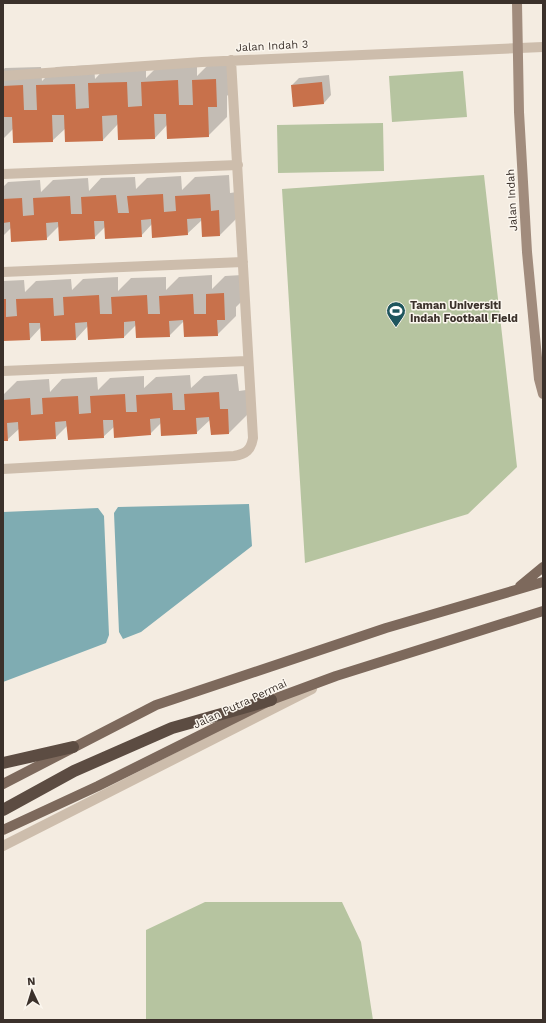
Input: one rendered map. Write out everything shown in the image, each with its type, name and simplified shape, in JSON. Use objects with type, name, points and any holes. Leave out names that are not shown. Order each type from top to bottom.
[{"type":"highway","points":[[3,810],[74,771],[172,728],[271,700]]},
{"type":"highway","points":[[3,763],[73,747]]},
{"type":"main road","points":[[514,590],[525,583],[543,567]]},
{"type":"main road","name":"Jalan Putra Permai","points":[[3,784],[156,706],[386,628],[543,582]]},
{"type":"main road","name":"Jalan Putra Permai","points":[[3,830],[98,786],[271,700],[336,676],[543,611]]},
{"type":"street","name":"Jalan Indah","points":[[517,3],[519,112],[527,252],[539,379],[543,394]]},
{"type":"street","name":"Jalan Indah 3","points":[[3,76],[231,60],[543,47]]},
{"type":"street","points":[[3,469],[241,455],[247,452],[252,446],[253,438],[247,361],[238,165],[231,60]]},
{"type":"street","points":[[3,174],[238,165]]},
{"type":"street","points":[[3,272],[243,262]]},
{"type":"street","points":[[3,371],[247,361]]},
{"type":"street","points":[[3,846],[336,676]]},
{"type":"green space","points":[[463,71],[467,117],[392,122],[389,76]]},
{"type":"green space","points":[[383,123],[384,171],[278,173],[277,125]]},
{"type":"green space","name":"Taman Universiti Indah Football Field","points":[[484,175],[517,467],[468,514],[305,563],[282,189]]},
{"type":"green space","points":[[205,902],[342,902],[361,942],[373,1020],[146,1020],[146,930]]},
{"type":"water","points":[[249,504],[252,546],[141,632],[123,639],[119,632],[114,513],[118,507]]},
{"type":"water","points":[[98,508],[104,516],[109,635],[106,643],[3,682],[3,512]]},
{"type":"building","points":[[216,79],[217,107],[208,107],[209,137],[167,139],[166,114],[154,114],[155,139],[118,140],[117,115],[102,116],[103,141],[65,142],[64,115],[52,115],[53,142],[13,143],[12,117],[3,117],[3,86],[23,85],[24,110],[37,110],[36,85],[75,84],[76,109],[89,108],[88,83],[127,82],[128,107],[142,106],[141,82],[178,80],[179,105],[193,105],[192,80]]},
{"type":"building","points":[[322,82],[324,104],[293,107],[291,85]]},
{"type":"building","points":[[163,194],[164,212],[176,211],[175,196],[210,194],[211,211],[219,210],[220,236],[202,237],[201,218],[187,219],[188,235],[152,238],[151,219],[141,220],[142,237],[105,239],[104,221],[94,221],[95,239],[59,241],[58,222],[46,223],[47,240],[11,242],[10,222],[3,223],[3,199],[22,198],[23,216],[34,215],[33,198],[70,196],[71,214],[82,214],[81,197],[116,195],[118,213],[129,213],[127,196]]},
{"type":"building","points":[[224,293],[225,320],[217,320],[218,336],[184,337],[183,320],[169,321],[170,337],[136,338],[135,321],[124,322],[124,338],[88,340],[87,322],[75,323],[76,340],[41,341],[40,323],[29,323],[30,340],[3,341],[3,299],[6,299],[6,317],[17,316],[16,299],[53,298],[54,316],[64,315],[63,297],[99,295],[100,314],[112,314],[111,297],[147,295],[148,314],[160,314],[159,296],[193,294],[194,314],[206,314],[206,294]]},
{"type":"building","points":[[219,392],[220,409],[228,409],[229,434],[211,435],[209,417],[196,418],[197,434],[161,436],[160,418],[150,419],[151,435],[114,438],[113,420],[103,420],[104,438],[68,440],[66,421],[55,422],[56,439],[19,441],[18,422],[7,423],[8,441],[3,441],[3,400],[30,398],[31,415],[43,414],[42,398],[78,396],[79,414],[91,413],[90,396],[125,394],[126,412],[137,412],[136,395],[172,393],[173,410],[185,410],[184,394]]},
{"type":"place","name":"Taman Universiti Indah Football Field","points":[[396,328]]}]
